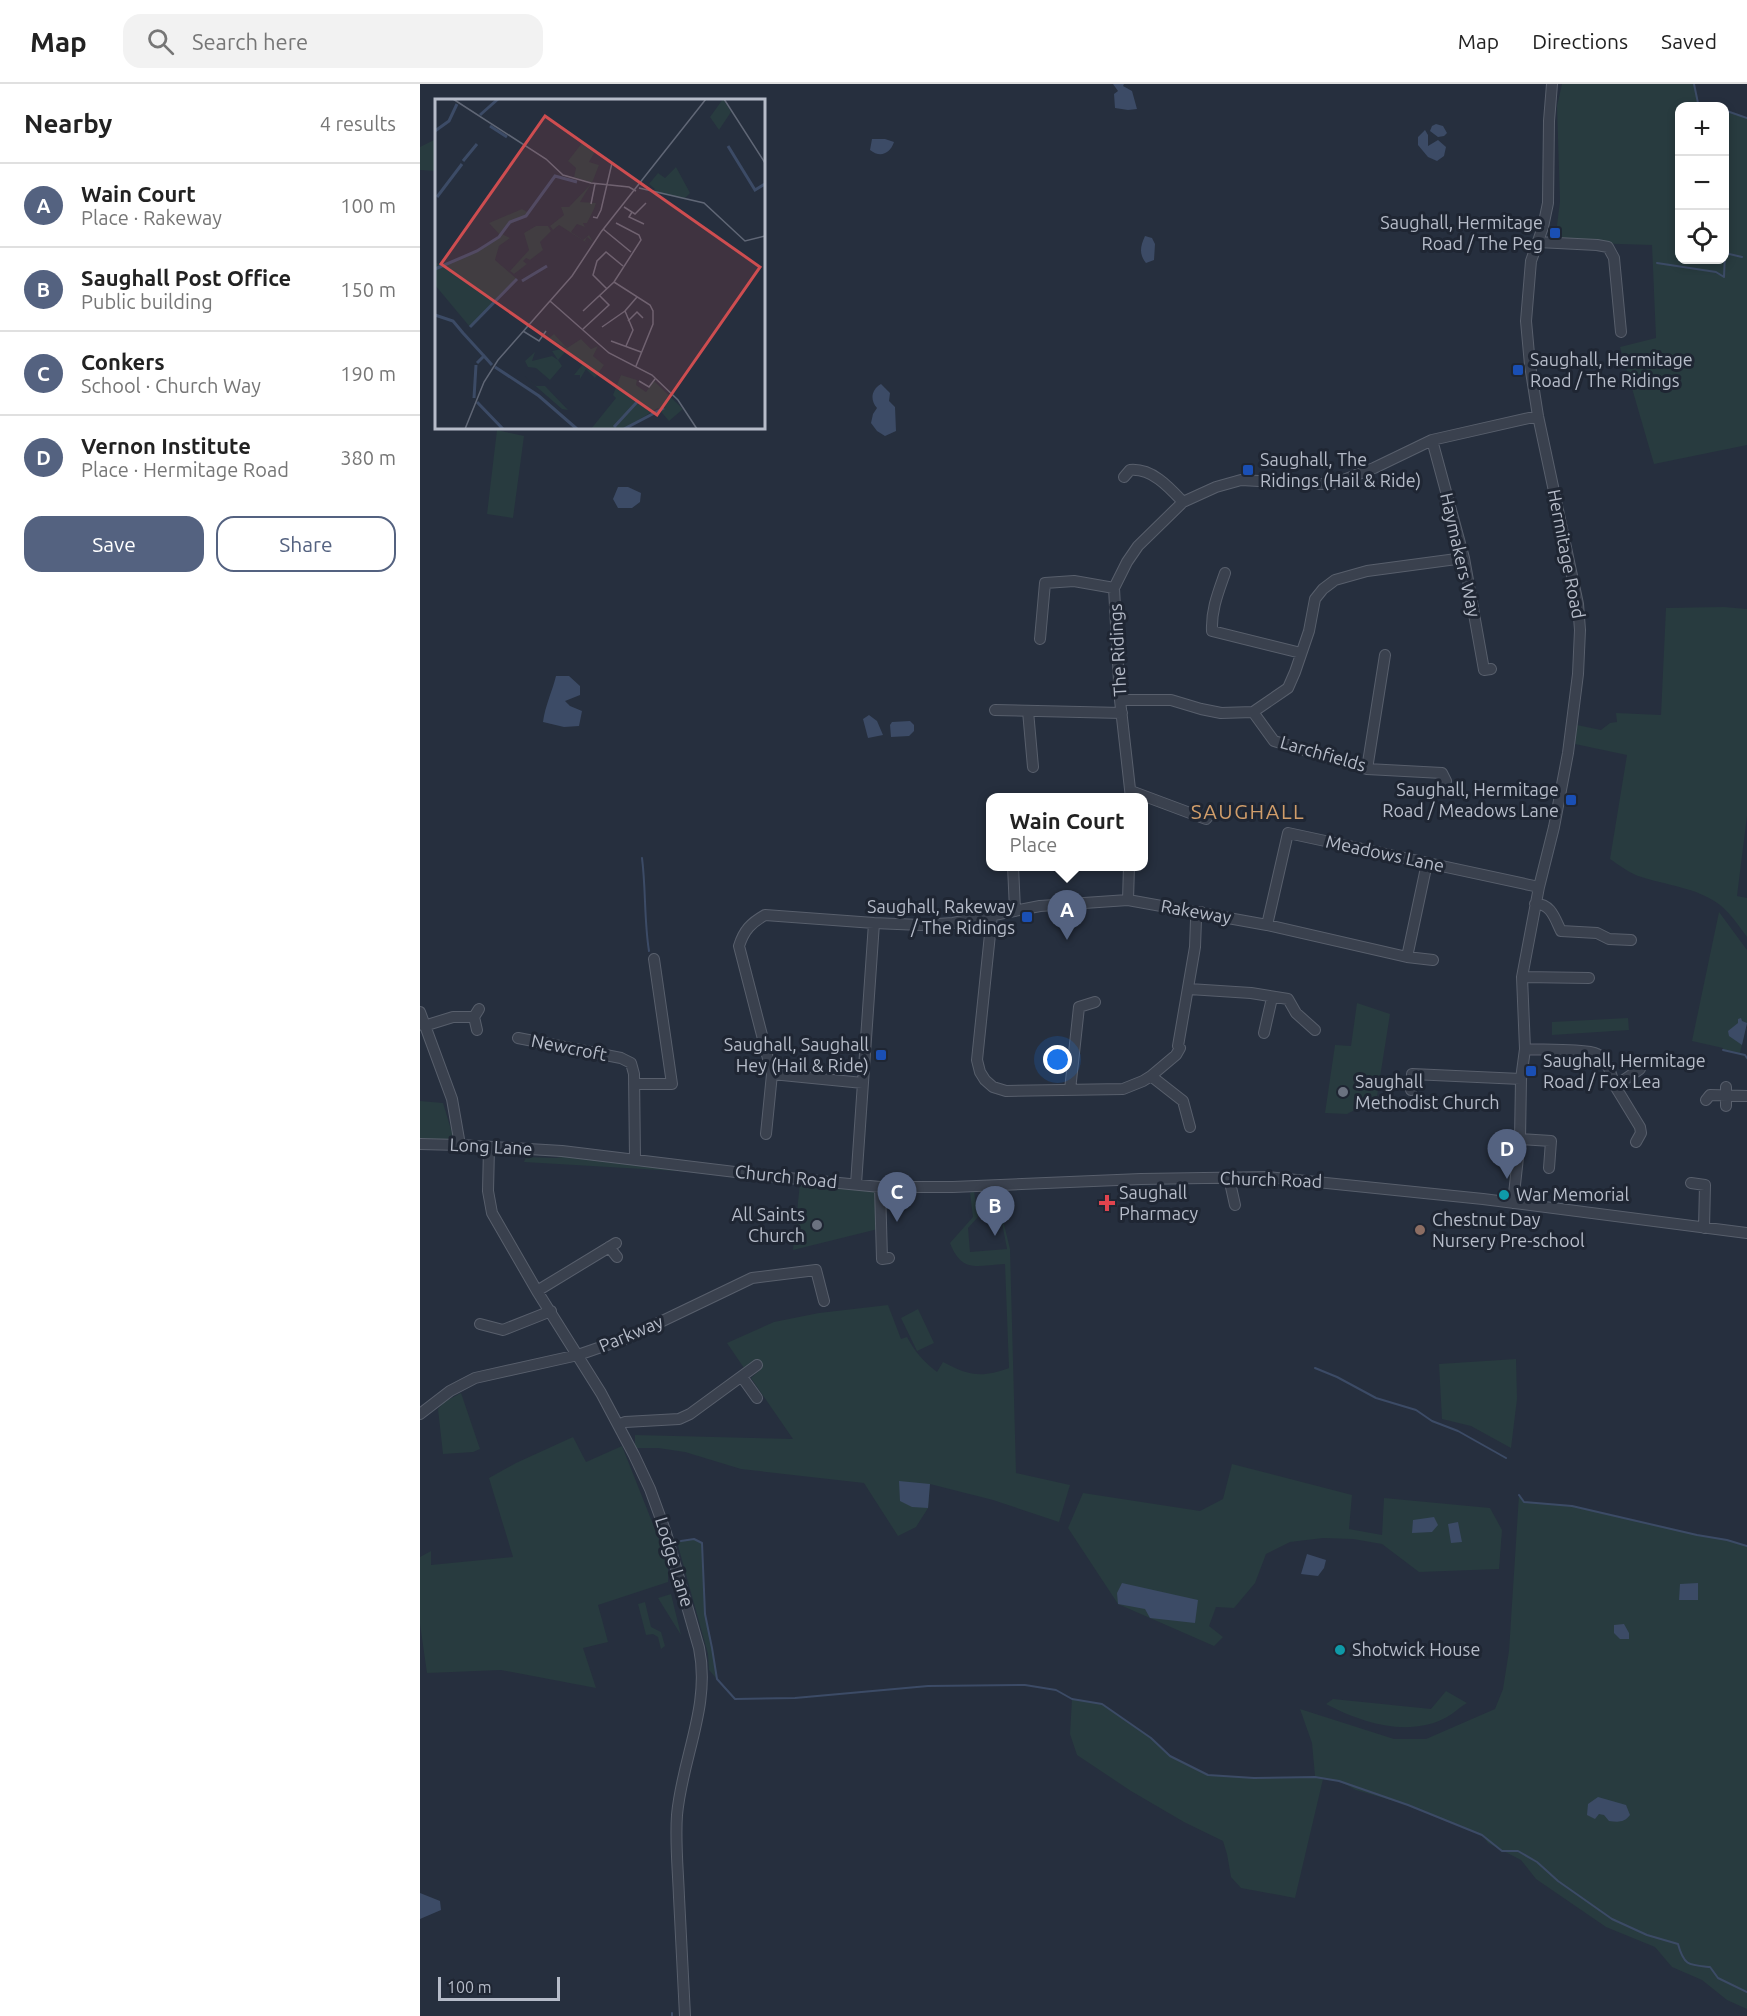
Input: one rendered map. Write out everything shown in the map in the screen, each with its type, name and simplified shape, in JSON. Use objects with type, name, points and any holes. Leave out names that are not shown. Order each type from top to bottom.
[{"type":"street","name":"Hermitage Road","points":[[1513,1203],[1520,1139],[1521,1079],[1525,1049],[1522,977],[1535,904],[1554,827],[1568,753],[1578,674],[1580,630],[1578,604],[1538,416],[1526,321],[1531,261],[1544,227],[1548,203],[1552,84]]},
{"type":"street","points":[[1538,242],[1597,244],[1608,247],[1614,258],[1621,333]]},
{"type":"street","name":"The Ridings","points":[[1131,793],[1120,700],[1114,588],[1138,546],[1184,502],[1216,487],[1242,480],[1333,484],[1374,468],[1432,440],[1538,416]]},
{"type":"street","name":"Haymakers Way","points":[[1432,440],[1464,558],[1484,670]]},
{"type":"street","points":[[1126,470],[1138,469],[1154,476],[1184,502]]},
{"type":"street","points":[[1120,700],[1171,700],[1221,713],[1253,712],[1288,688],[1309,631],[1315,599],[1335,580],[1367,571],[1464,558]]},
{"type":"street","points":[[1207,644],[1212,632],[1211,618],[1214,603],[1225,573]]},
{"type":"street","points":[[1037,634],[1045,583],[1074,581],[1114,588]]},
{"type":"street","points":[[1212,632],[1301,653]]},
{"type":"street","points":[[1367,769],[1385,655]]},
{"type":"street","points":[[995,710],[1122,712]]},
{"type":"street","points":[[1028,711],[1028,754],[1033,767]]},
{"type":"street","name":"Larchfields","points":[[1253,712],[1274,741],[1367,769],[1445,772]]},
{"type":"street","points":[[1148,800],[1207,821]]},
{"type":"street","name":"Meadows Lane","points":[[1267,925],[1288,833],[1539,887]]},
{"type":"street","points":[[1407,957],[1427,863]]},
{"type":"street","points":[[1013,871],[1015,910]]},
{"type":"street","points":[[1128,900],[1129,871]]},
{"type":"street","name":"Rakeway","points":[[772,1074],[739,946],[742,934],[750,924],[765,915],[874,923],[932,924],[953,923],[1040,906],[1128,900],[1201,912],[1407,957],[1433,960]]},
{"type":"street","points":[[1535,904],[1548,906],[1561,931],[1597,933],[1609,939],[1631,940]]},
{"type":"street","points":[[988,916],[989,964],[977,1060],[980,1072],[984,1080],[993,1087],[1006,1091],[1070,1090],[1123,1089],[1143,1082],[1176,1056],[1180,1048],[1178,1046],[1196,947],[1196,920],[1201,912]]},
{"type":"street","points":[[856,1184],[874,923]]},
{"type":"street","points":[[634,1084],[674,1087],[654,959]]},
{"type":"street","points":[[1522,977],[1588,978]]},
{"type":"street","points":[[1189,989],[1251,993],[1287,999],[1296,1013],[1315,1030]]},
{"type":"street","points":[[1264,1033],[1275,998]]},
{"type":"street","points":[[1070,1090],[1074,1005],[1095,1002]]},
{"type":"street","points":[[420,1012],[452,1100],[460,1145]]},
{"type":"street","points":[[424,1026],[476,1013],[477,1030]]},
{"type":"street","name":"Newcroft","points":[[518,1038],[621,1058],[631,1063],[634,1074],[635,1159]]},
{"type":"street","points":[[1525,1049],[1586,1051],[1598,1054],[1607,1063],[1616,1086],[1635,1116],[1643,1135]]},
{"type":"street","points":[[1616,1086],[1640,1069]]},
{"type":"street","points":[[1411,1090],[1413,1070],[1521,1079]]},
{"type":"street","points":[[766,1134],[772,1074],[863,1083]]},
{"type":"street","points":[[1151,1076],[1184,1101],[1190,1127]]},
{"type":"street","points":[[1708,1094],[1747,1096]]},
{"type":"street","points":[[1520,1139],[1551,1142],[1549,1168]]},
{"type":"street","name":"Long Lane","points":[[420,1144],[562,1151]]},
{"type":"street","name":"Lodge Lane","points":[[489,1148],[488,1191],[492,1213],[537,1291],[578,1355],[618,1425],[650,1489],[663,1523],[695,1630],[702,1667],[701,1702],[681,1786],[676,1822],[685,2016]]},
{"type":"street","name":"Church Road","points":[[562,1151],[880,1187],[953,1187],[1141,1179],[1279,1178],[1378,1187],[1747,1233]]},
{"type":"street","points":[[1229,1178],[1235,1205]]},
{"type":"street","points":[[1691,1183],[1705,1185],[1704,1228]]},
{"type":"street","points":[[880,1187],[882,1258]]},
{"type":"street","points":[[537,1291],[612,1245],[617,1257]]},
{"type":"street","name":"Parkway","points":[[420,1414],[450,1390],[475,1378],[578,1355],[627,1338],[752,1278],[816,1270],[824,1301]]},
{"type":"street","points":[[480,1324],[503,1330],[550,1311]]},
{"type":"street","points":[[618,1425],[625,1422],[679,1419],[690,1414],[757,1365]]},
{"type":"street","points":[[742,1377],[757,1398]]},
{"type":"green space","points":[[1562,84],[1694,84],[1698,102],[1675,102],[1675,264],[1729,264],[1729,111],[1747,118],[1747,445],[1654,464],[1620,347],[1656,338],[1652,245],[1555,242],[1560,201],[1557,106]]},
{"type":"green space","points":[[435,140],[435,171],[420,170],[420,147]]},
{"type":"green space","points":[[497,430],[524,436],[513,518],[487,514]]},
{"type":"green space","points":[[1666,608],[1747,609],[1747,816],[1737,896],[1747,898],[1747,937],[1728,912],[1711,899],[1691,890],[1638,876],[1610,859],[1627,755],[1575,744],[1577,725],[1601,730],[1610,723],[1617,722],[1616,713],[1661,715]]},
{"type":"green space","points":[[1719,912],[1747,950],[1747,1023],[1740,1053],[1692,1041]]},
{"type":"green space","points":[[1357,1003],[1390,1014],[1375,1109],[1360,1107],[1347,1114],[1325,1113],[1335,1045],[1351,1046]]},
{"type":"green space","points":[[1628,1018],[1629,1030],[1552,1035],[1552,1022]]},
{"type":"green space","points":[[420,1101],[443,1103],[453,1136],[450,1140],[420,1139]]},
{"type":"green space","points":[[566,1156],[690,1169],[694,1172],[524,1162],[526,1157]]},
{"type":"green space","points":[[800,1183],[876,1190],[878,1229],[793,1250]]},
{"type":"green space","points":[[974,1191],[978,1217],[968,1228],[970,1252],[1007,1249],[996,1191],[1010,1249],[1016,1473],[1070,1485],[1059,1522],[993,1500],[930,1484],[928,1508],[916,1527],[898,1536],[864,1483],[741,1469],[685,1452],[658,1448],[635,1448],[635,1435],[793,1439],[751,1378],[761,1369],[755,1361],[744,1368],[727,1343],[774,1322],[819,1313],[888,1305],[901,1339],[907,1337],[920,1356],[937,1372],[943,1362],[976,1374],[1009,1368],[1005,1264],[972,1266],[965,1264],[950,1243],[973,1217],[970,1193]]},
{"type":"green space","points":[[918,1309],[934,1343],[917,1351],[901,1318]]},
{"type":"green space","points":[[1516,1359],[1517,1399],[1511,1448],[1471,1426],[1442,1419],[1439,1364]]},
{"type":"green space","points":[[461,1393],[480,1449],[473,1452],[443,1454],[438,1409],[444,1402]]},
{"type":"green space","points":[[573,1437],[586,1462],[622,1446],[668,1562],[668,1582],[598,1605],[608,1642],[583,1648],[596,1688],[501,1670],[427,1673],[420,1624],[420,1557],[431,1551],[431,1565],[513,1557],[489,1478]]},
{"type":"green space","points":[[1232,1464],[1352,1495],[1349,1529],[1382,1535],[1384,1498],[1490,1508],[1502,1530],[1499,1569],[1419,1572],[1382,1544],[1353,1539],[1323,1538],[1290,1542],[1266,1554],[1255,1583],[1234,1608],[1216,1607],[1209,1626],[1223,1637],[1214,1646],[1118,1604],[1068,1528],[1083,1493],[1200,1511],[1223,1499]]},
{"type":"green space","points":[[1519,1495],[1524,1502],[1572,1506],[1747,1546],[1747,2009],[1727,2000],[1702,1980],[1672,1967],[1655,1947],[1606,1927],[1536,1879],[1521,1860],[1488,1843],[1482,1835],[1408,1805],[1356,1790],[1339,1781],[1323,1779],[1295,1898],[1241,1888],[1231,1877],[1223,1841],[1184,1822],[1131,1791],[1077,1755],[1070,1734],[1072,1699],[1102,1704],[1151,1738],[1170,1756],[1208,1775],[1254,1778],[1315,1776],[1312,1743],[1300,1709],[1394,1739],[1426,1739],[1495,1709],[1503,1689],[1509,1651]]},
{"type":"green space","points":[[694,1539],[702,1543],[705,1614],[717,1679],[709,1670],[708,1654],[677,1542]]},
{"type":"green space","points":[[671,1594],[681,1635],[658,1598]]},
{"type":"green space","points":[[645,1602],[651,1627],[661,1632],[665,1646],[661,1649],[658,1637],[653,1634],[646,1635],[638,1604]]},
{"type":"green space","points":[[1446,1691],[1467,1703],[1447,1717],[1417,1726],[1386,1726],[1355,1717],[1326,1704],[1333,1699],[1431,1709]]},
{"type":"water","points":[[1113,84],[1124,84],[1123,86],[1132,91],[1137,109],[1115,108],[1114,94],[1118,91]]},
{"type":"water","points":[[1436,124],[1443,126],[1447,133],[1444,136],[1438,137],[1430,131]]},
{"type":"water","points":[[1425,130],[1428,135],[1428,146],[1438,140],[1446,147],[1444,156],[1437,161],[1428,157],[1418,145],[1418,137]]},
{"type":"water","points":[[872,139],[894,142],[887,152],[877,154],[870,150]]},
{"type":"water","points":[[1145,236],[1152,238],[1155,244],[1154,260],[1146,263],[1141,250]]},
{"type":"water","points":[[881,384],[890,393],[889,401],[895,407],[896,431],[885,436],[871,423],[877,408],[873,402],[873,395],[875,389]]},
{"type":"water","points":[[618,487],[628,487],[641,493],[640,502],[632,508],[618,508],[613,499]]},
{"type":"water","points":[[556,676],[569,676],[580,686],[580,695],[565,701],[582,711],[579,726],[564,727],[543,722]]},
{"type":"water","points":[[869,715],[877,721],[883,735],[868,738],[863,719]]},
{"type":"water","points":[[910,721],[914,725],[914,731],[909,736],[891,737],[892,722]]},
{"type":"water","points":[[1741,1018],[1747,1023],[1742,1045],[1729,1036],[1728,1031]]},
{"type":"water","points":[[899,1481],[930,1484],[928,1508],[912,1507],[900,1501]]},
{"type":"water","points":[[1434,1517],[1438,1525],[1432,1532],[1412,1533],[1413,1520]]},
{"type":"water","points":[[1458,1522],[1462,1542],[1451,1543],[1448,1524]]},
{"type":"water","points":[[1307,1554],[1326,1560],[1318,1576],[1301,1574]]},
{"type":"water","points":[[1122,1583],[1198,1600],[1195,1623],[1150,1618],[1145,1609],[1118,1604],[1117,1593]]},
{"type":"water","points":[[1698,1583],[1698,1600],[1679,1600],[1680,1584]]},
{"type":"water","points":[[1624,1624],[1629,1633],[1629,1639],[1620,1639],[1614,1633],[1614,1625]]},
{"type":"water","points":[[1598,1797],[1626,1805],[1630,1815],[1618,1822],[1609,1821],[1604,1815],[1599,1814],[1595,1819],[1587,1815],[1588,1804]]},
{"type":"water","points":[[420,1893],[440,1901],[441,1910],[420,1919]]},
{"type":"waterway","points":[[1694,84],[1698,102]]},
{"type":"waterway","points":[[1729,112],[1747,118]]},
{"type":"waterway","points":[[1657,263],[1716,272],[1724,277],[1725,253],[1742,257]]},
{"type":"waterway","points":[[642,858],[649,951]]},
{"type":"waterway","points":[[1723,1050],[1745,1055],[1747,1058]]},
{"type":"waterway","points":[[1315,1368],[1376,1398],[1416,1410],[1432,1421],[1458,1431],[1506,1458]]},
{"type":"waterway","points":[[1519,1495],[1524,1502],[1572,1506],[1747,1546]]},
{"type":"waterway","points":[[681,1541],[694,1539],[702,1543],[705,1614],[717,1679],[735,1699],[795,1698],[928,1686],[1025,1685],[1056,1690],[1072,1699],[1102,1704],[1151,1738],[1170,1756],[1208,1775],[1254,1778],[1315,1777],[1339,1781],[1408,1805],[1482,1835],[1502,1851],[1518,1851],[1537,1862],[1558,1881],[1612,1919],[1647,1935],[1678,1944],[1688,1963],[1710,1967],[1718,1978],[1747,1992]]},
{"type":"place","name":"Saughall, Hermitage Road / The Peg","points":[[1555,233]]},
{"type":"place","name":"Saughall, Hermitage Road / The Ridings","points":[[1518,370]]},
{"type":"place","name":"Saughall, The Ridings (Hail & Ride)","points":[[1248,470]]},
{"type":"place","name":"Saughall, Hermitage Road / Meadows Lane","points":[[1571,800]]},
{"type":"place","name":"Saughall, Rakeway / The Ridings","points":[[1027,917]]},
{"type":"place","name":"Wain Court","points":[[1067,940]]},
{"type":"place","name":"Saughall, Saughall Hey (Hail & Ride)","points":[[881,1055]]},
{"type":"place","name":"Saughall, Hermitage Road / Fox Lea","points":[[1531,1071]]},
{"type":"place","name":"Saughall Methodist Church","points":[[1343,1092]]},
{"type":"place","name":"Vernon Institute","points":[[1507,1179]]},
{"type":"place","name":"War Memorial","points":[[1504,1195]]},
{"type":"place","name":"Saughall Pharmacy","points":[[1107,1203]]},
{"type":"place","name":"Conkers","points":[[897,1222]]},
{"type":"place","name":"All Saints Church","points":[[817,1225]]},
{"type":"place","name":"Chestnut Day Nursery Pre-school","points":[[1420,1230]]},
{"type":"place","name":"Saughall Post Office","points":[[995,1236]]},
{"type":"place","name":"Shotwick House","points":[[1340,1650]]},
{"type":"district","name":"SAUGHALL","points":[[1248,812]]}]
